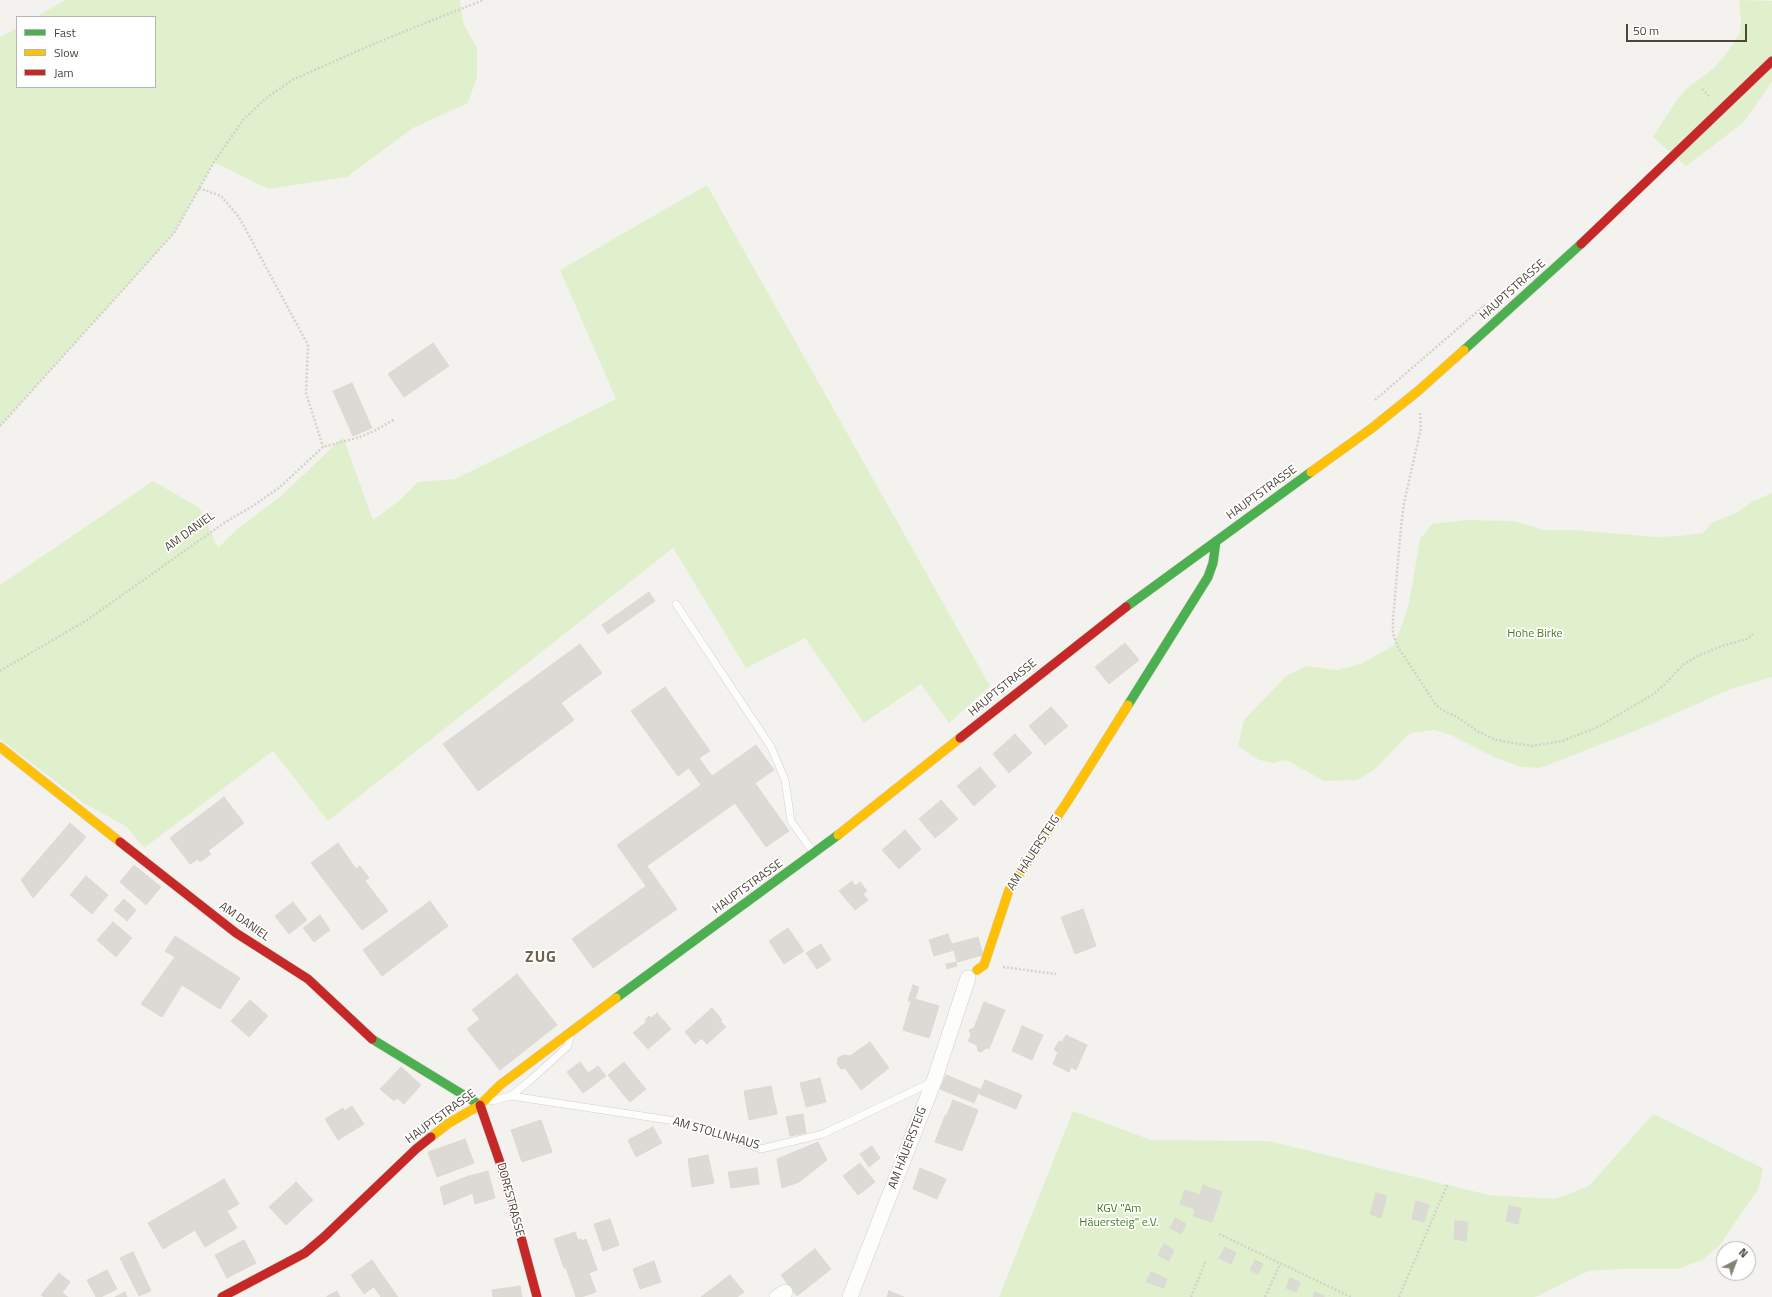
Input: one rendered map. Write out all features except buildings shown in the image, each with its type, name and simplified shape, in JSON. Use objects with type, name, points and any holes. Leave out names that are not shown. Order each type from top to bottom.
[{"type":"street","name":"HAUPTSTRASSE","points":[[222,1297],[305,1253],[324,1237],[416,1149],[449,1123],[480,1105],[500,1085],[573,1028],[814,854],[1093,632],[1372,428],[1418,391],[1553,271],[1772,61]]},
{"type":"street","name":"AM HÄUERSTEIG","points":[[850,1297],[976,971],[1009,890],[1069,799],[1208,577],[1213,563],[1216,541]]},
{"type":"street","name":"AM DANIEL","points":[[0,747],[236,933],[308,979],[376,1042],[480,1105]]},
{"type":"street","name":"DORFSTRASSE","points":[[480,1105],[504,1174],[537,1297]]},
{"type":"lane","points":[[676,604],[771,747],[785,780],[791,821],[814,854]]},
{"type":"lane","points":[[480,1105],[511,1096],[551,1063],[567,1047],[573,1028]]},
{"type":"lane","name":"AM STOLLNHAUS","points":[[511,1096],[682,1122],[761,1149],[823,1134],[934,1081]]},
{"type":"path","points":[[0,426],[174,234],[214,162],[243,120],[265,99],[292,80],[376,43],[483,0]]},
{"type":"path","points":[[1703,101],[1714,90]]},
{"type":"path","points":[[199,188],[221,196],[240,217],[308,345],[306,393],[323,447]]},
{"type":"path","points":[[1371,403],[1491,300]]},
{"type":"path","points":[[1418,391],[1420,428],[1404,503],[1393,634],[1398,647],[1436,705],[1479,732],[1496,740],[1511,744],[1531,746],[1562,741],[1598,727],[1652,695],[1684,664],[1719,647],[1747,639],[1753,634]]},
{"type":"path","name":"AM DANIEL","points":[[0,671],[87,620],[224,523],[256,504],[280,487],[323,447],[360,437],[395,419]]},
{"type":"path","points":[[976,971],[1056,974]]},
{"type":"path","points":[[1399,1297],[1448,1183]]},
{"type":"path","points":[[1219,1234],[1351,1297]]},
{"type":"path","points":[[1191,1297],[1206,1260]]},
{"type":"path","points":[[1265,1297],[1280,1264]]},
{"type":"green space","points":[[65,0],[460,0],[464,25],[477,48],[477,77],[468,103],[413,128],[347,177],[268,189],[214,162],[174,233],[0,426],[0,37],[16,29],[16,88],[156,88],[156,16],[38,16]]},
{"type":"green space","points":[[1739,0],[1772,1],[1772,82],[1743,123],[1686,166],[1653,137],[1676,101],[1686,89],[1714,68],[1726,54],[1740,33],[1741,22]]},
{"type":"green space","points":[[707,185],[990,686],[949,723],[921,684],[864,723],[805,638],[746,668],[673,548],[328,821],[273,751],[144,848],[127,827],[85,804],[0,739],[0,585],[153,481],[200,508],[218,548],[236,530],[282,495],[343,437],[373,520],[399,501],[418,482],[455,479],[616,399],[560,270]]},
{"type":"green space","name":"Hohe Birke","points":[[1772,493],[1772,677],[1731,689],[1635,731],[1540,768],[1521,767],[1496,758],[1451,735],[1434,730],[1410,733],[1374,770],[1357,780],[1324,781],[1286,760],[1273,763],[1259,760],[1238,746],[1244,720],[1286,676],[1307,666],[1336,670],[1361,664],[1394,645],[1408,608],[1420,539],[1432,524],[1466,520],[1513,521],[1544,530],[1575,530],[1656,537],[1681,536],[1703,533],[1712,523],[1738,512],[1753,501]]},
{"type":"green space","name":"KGV \"Am Häuersteig\" e.V.","points":[[1073,1111],[1151,1140],[1269,1141],[1489,1195],[1555,1199],[1589,1186],[1653,1114],[1763,1168],[1759,1188],[1722,1241],[1716,1241],[1716,1248],[1702,1260],[1678,1269],[1619,1269],[1589,1271],[1535,1297],[999,1297]]},
{"type":"traffic: fast","points":[[1464,350],[1581,244]]},
{"type":"traffic: fast","points":[[1126,607],[1311,472]]},
{"type":"traffic: fast","points":[[1128,705],[1208,577],[1213,563],[1216,541]]},
{"type":"traffic: fast","points":[[616,998],[838,835]]},
{"type":"traffic: fast","points":[[372,1039],[480,1105]]},
{"type":"traffic: slow","points":[[1311,472],[1372,428],[1418,391],[1464,350]]},
{"type":"traffic: slow","points":[[977,970],[984,965],[1009,890],[1069,799],[1128,705]]},
{"type":"traffic: slow","points":[[838,835],[960,738]]},
{"type":"traffic: slow","points":[[0,747],[120,842]]},
{"type":"traffic: slow","points":[[431,1137],[449,1123],[480,1105],[500,1085],[616,998]]},
{"type":"traffic: jam","points":[[1581,244],[1772,61]]},
{"type":"traffic: jam","points":[[960,738],[1126,607]]},
{"type":"traffic: jam","points":[[120,842],[236,933],[308,979],[372,1039]]},
{"type":"traffic: jam","points":[[480,1105],[504,1174],[537,1297]]},
{"type":"traffic: jam","points":[[222,1297],[305,1253],[324,1237],[416,1149],[431,1137]]},
{"type":"district","name":"ZUG","points":[[541,958]]}]
